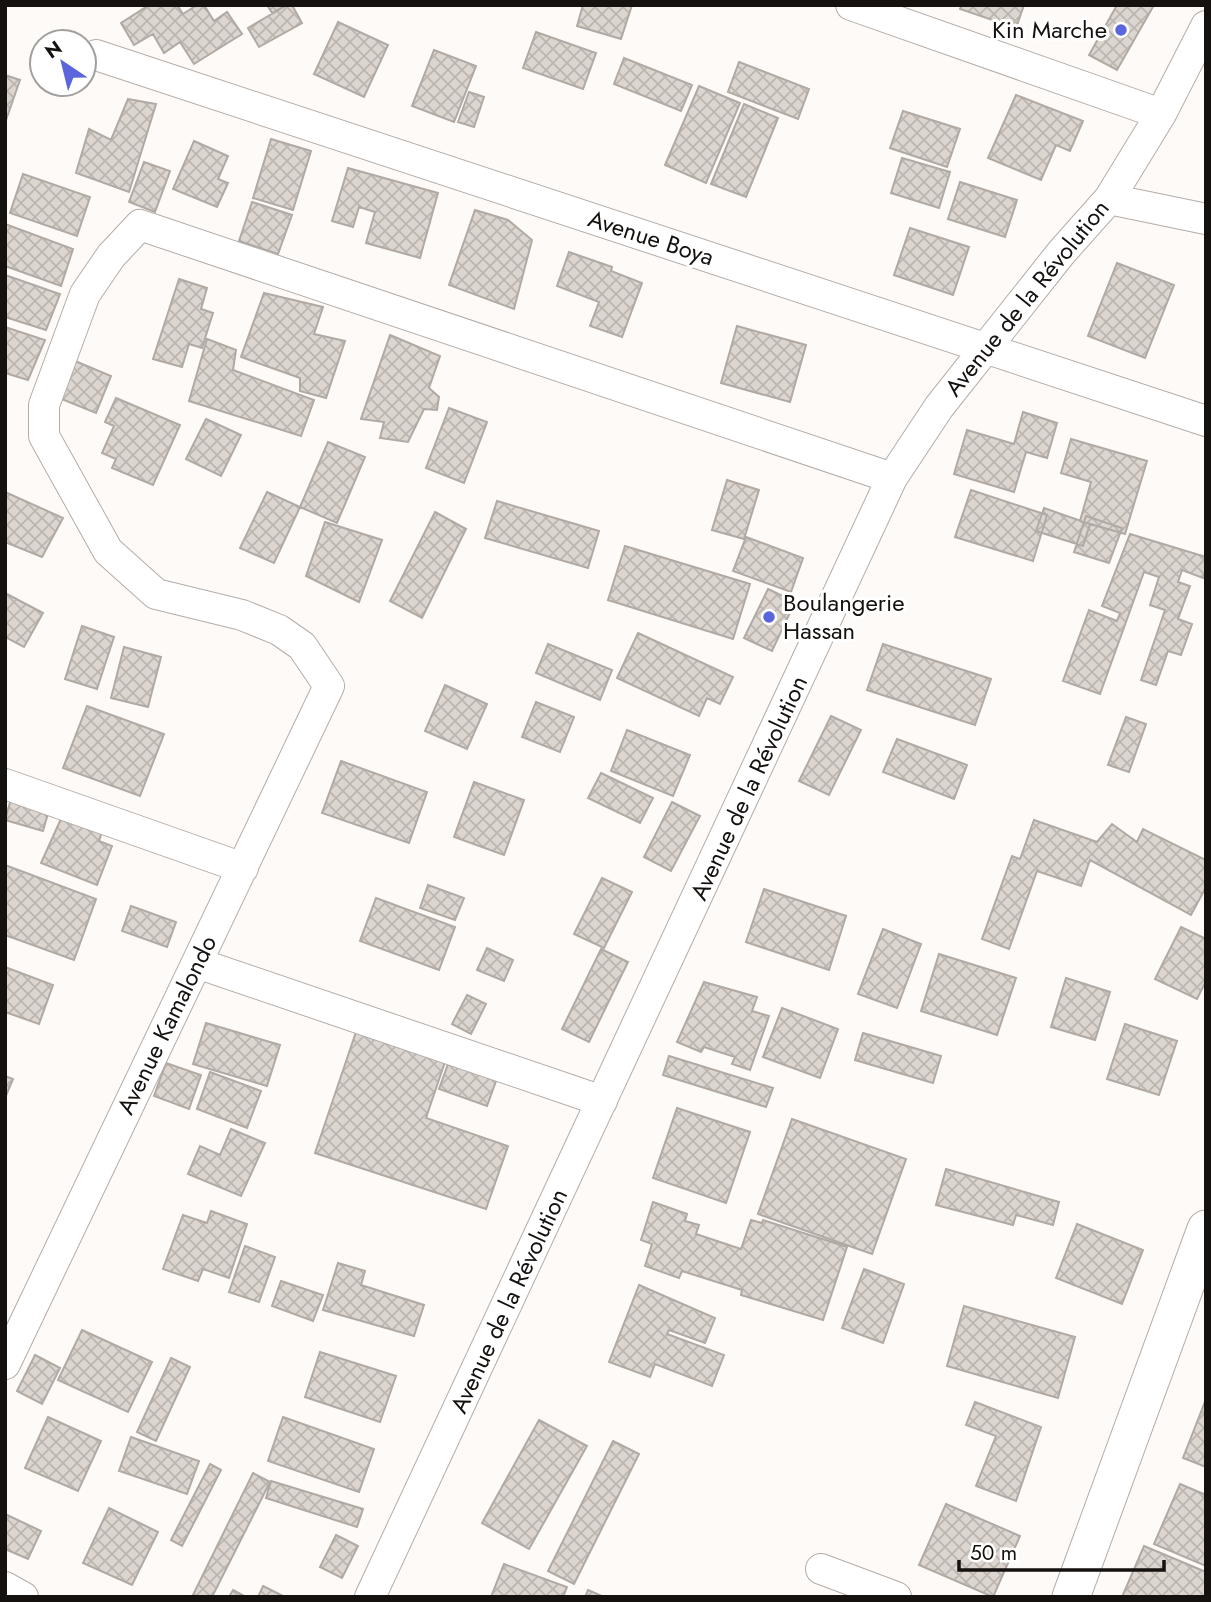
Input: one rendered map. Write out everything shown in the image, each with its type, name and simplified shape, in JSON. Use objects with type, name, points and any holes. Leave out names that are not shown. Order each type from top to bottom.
[{"type":"main road","points":[[1071,1597],[1206,1229]]},
{"type":"street","points":[[851,5],[1161,114]]},
{"type":"street","name":"Avenue de la Révolution","points":[[370,1597],[892,478],[939,408],[985,348],[1109,199],[1161,114],[1206,26]]},
{"type":"street","name":"Avenue Boya","points":[[98,56],[1206,421]]},
{"type":"street","points":[[1109,199],[1206,219]]},
{"type":"street","name":"Avenue Kamalondo","points":[[5,1364],[329,686],[302,646],[279,630],[242,615],[156,594],[108,551],[44,436],[44,405],[85,294],[111,256],[140,225],[892,478]]},
{"type":"street","points":[[5,784],[243,868]]},
{"type":"street","points":[[197,963],[602,1101]]},
{"type":"street","points":[[821,1569],[896,1597]]},
{"type":"street","points":[[5,1587],[23,1597]]},
{"type":"building","points":[[149,5],[177,5],[183,14],[197,5],[204,5],[214,21],[227,12],[242,34],[194,64],[180,42],[164,53],[153,34],[134,45],[121,23]]},
{"type":"building","points":[[267,5],[286,5],[272,13]]},
{"type":"building","points":[[287,5],[292,5],[302,23],[259,47],[248,28]]},
{"type":"building","points":[[583,5],[632,5],[621,39],[577,26]]},
{"type":"building","points":[[962,5],[1024,5],[1016,28],[960,9]]},
{"type":"building","name":"Kin Marche","points":[[1117,5],[1154,5],[1117,70],[1089,55]]},
{"type":"building","points":[[338,22],[388,45],[364,97],[314,74]]},
{"type":"building","points":[[536,32],[596,53],[583,89],[523,68]]},
{"type":"building","points":[[434,50],[476,66],[454,122],[412,106]]},
{"type":"building","points":[[624,58],[692,85],[681,111],[614,84]]},
{"type":"building","points":[[739,62],[809,89],[798,119],[728,92]]},
{"type":"building","points":[[5,75],[20,80],[5,123]]},
{"type":"building","points":[[699,86],[740,103],[706,183],[665,165]]},
{"type":"building","points":[[469,92],[484,97],[474,127],[458,122]]},
{"type":"building","points":[[1016,95],[1083,121],[1070,151],[1056,145],[1041,180],[988,158]]},
{"type":"building","points":[[128,99],[156,104],[129,192],[76,173],[89,129],[111,140]]},
{"type":"building","points":[[744,104],[778,118],[746,197],[711,184]]},
{"type":"building","points":[[903,111],[960,129],[947,167],[890,148]]},
{"type":"building","points":[[271,139],[311,151],[293,210],[253,198]]},
{"type":"building","points":[[194,141],[228,156],[218,179],[228,183],[217,207],[173,189]]},
{"type":"building","points":[[902,158],[950,172],[939,208],[891,193]]},
{"type":"building","points":[[144,162],[170,171],[155,212],[129,202]]},
{"type":"building","points":[[348,168],[438,193],[420,258],[366,243],[375,212],[359,207],[353,227],[332,221]]},
{"type":"building","points":[[23,174],[90,197],[77,236],[10,213]]},
{"type":"building","points":[[960,182],[1017,200],[1005,237],[948,219]]},
{"type":"building","points":[[252,202],[292,215],[278,254],[239,241]]},
{"type":"building","points":[[475,210],[508,220],[532,240],[514,309],[449,285]]},
{"type":"building","points":[[5,224],[73,249],[61,286],[5,266]]},
{"type":"building","points":[[910,228],[969,247],[953,295],[894,275]]},
{"type":"building","points":[[569,252],[612,267],[611,271],[642,283],[622,337],[590,326],[599,302],[557,286]]},
{"type":"building","points":[[1117,263],[1174,285],[1145,358],[1088,336]]},
{"type":"building","points":[[5,275],[60,294],[46,330],[5,317]]},
{"type":"building","points":[[179,279],[207,288],[201,309],[213,313],[202,348],[189,344],[182,367],[153,359]]},
{"type":"building","points":[[264,293],[323,307],[314,334],[345,341],[326,398],[300,391],[300,378],[241,357]]},
{"type":"building","points":[[737,326],[806,345],[790,402],[721,383]]},
{"type":"building","points":[[5,327],[45,340],[28,380],[5,373]]},
{"type":"building","points":[[390,335],[440,356],[429,388],[439,397],[437,410],[424,409],[408,442],[380,438],[384,422],[361,419]]},
{"type":"building","points":[[207,339],[236,350],[233,370],[314,400],[301,436],[189,401]]},
{"type":"building","points":[[75,361],[111,376],[96,413],[59,398]]},
{"type":"building","points":[[116,398],[180,425],[153,485],[112,468],[116,459],[102,453],[114,426],[105,422]]},
{"type":"building","points":[[449,408],[487,422],[464,483],[426,468]]},
{"type":"building","points":[[1023,412],[1057,423],[1047,458],[1026,452],[1014,492],[954,474],[967,430],[1014,444]]},
{"type":"building","points":[[206,419],[241,435],[221,476],[186,459]]},
{"type":"building","points":[[1071,439],[1147,461],[1125,534],[1080,521],[1091,482],[1061,473]]},
{"type":"building","points":[[328,442],[365,457],[337,523],[300,507]]},
{"type":"building","points":[[727,480],[759,490],[744,539],[712,530]]},
{"type":"building","points":[[971,490],[1047,515],[1033,561],[955,537]]},
{"type":"building","points":[[5,492],[63,518],[42,557],[5,542]]},
{"type":"building","points":[[267,492],[300,507],[274,563],[240,548]]},
{"type":"building","points":[[497,501],[599,531],[588,568],[485,538]]},
{"type":"building","points":[[1044,508],[1090,524],[1083,546],[1036,531]]},
{"type":"building","points":[[435,512],[466,529],[422,618],[390,601]]},
{"type":"building","points":[[1086,516],[1122,528],[1109,563],[1074,552]]},
{"type":"building","points":[[325,522],[382,540],[359,602],[306,576]]},
{"type":"building","points":[[1130,534],[1206,557],[1206,570],[1203,578],[1182,570],[1178,582],[1190,586],[1178,619],[1192,624],[1181,655],[1168,651],[1156,685],[1141,680],[1165,610],[1150,605],[1159,577],[1144,572],[1100,694],[1063,681],[1089,610],[1117,621],[1120,613],[1102,606]]},
{"type":"building","points":[[746,537],[803,558],[791,592],[733,571]]},
{"type":"building","points":[[625,546],[750,584],[733,639],[608,600]]},
{"type":"building","points":[[768,589],[795,602],[772,651],[744,638]]},
{"type":"building","points":[[5,593],[43,613],[24,647],[5,637]]},
{"type":"building","points":[[82,626],[114,637],[97,689],[65,679]]},
{"type":"building","points":[[638,633],[733,677],[720,704],[707,698],[699,716],[617,678]]},
{"type":"building","points":[[548,644],[612,670],[600,700],[536,673]]},
{"type":"building","points":[[883,644],[991,679],[975,725],[867,690]]},
{"type":"building","points":[[124,647],[161,657],[148,707],[111,698]]},
{"type":"building","points":[[445,685],[487,704],[467,749],[425,731]]},
{"type":"building","points":[[536,702],[574,717],[560,752],[522,737]]},
{"type":"building","points":[[87,706],[164,734],[140,796],[63,768]]},
{"type":"building","points":[[831,716],[861,730],[829,795],[799,781]]},
{"type":"building","points":[[1126,717],[1146,724],[1129,772],[1108,765]]},
{"type":"building","points":[[627,730],[690,755],[673,796],[611,771]]},
{"type":"building","points":[[897,739],[967,765],[954,799],[883,772]]},
{"type":"building","points":[[341,761],[427,792],[409,843],[322,813]]},
{"type":"building","points":[[601,773],[653,798],[640,823],[588,798]]},
{"type":"building","points":[[474,782],[524,800],[504,855],[454,837]]},
{"type":"building","points":[[13,792],[51,803],[43,831],[5,820]]},
{"type":"building","points":[[672,802],[700,816],[671,871],[644,857]]},
{"type":"building","points":[[65,810],[105,823],[99,841],[112,846],[97,885],[41,863]]},
{"type":"building","points":[[1034,820],[1097,842],[1112,824],[1137,842],[1143,829],[1206,860],[1206,887],[1191,915],[1090,860],[1081,886],[1037,871],[1009,949],[982,939],[1012,856],[1020,859]]},
{"type":"building","points":[[5,865],[96,899],[74,960],[5,935]]},
{"type":"building","points":[[602,878],[632,892],[604,948],[574,934]]},
{"type":"building","points":[[428,885],[464,898],[455,920],[420,908]]},
{"type":"building","points":[[764,889],[846,916],[829,970],[746,942]]},
{"type":"building","points":[[376,898],[455,927],[439,970],[360,941]]},
{"type":"building","points":[[131,906],[176,922],[167,947],[122,931]]},
{"type":"building","points":[[1181,927],[1206,939],[1206,981],[1197,999],[1155,979]]},
{"type":"building","points":[[883,929],[921,944],[897,1008],[858,994]]},
{"type":"building","points":[[487,948],[513,960],[504,981],[477,970]]},
{"type":"building","points":[[601,949],[628,962],[589,1042],[562,1029]]},
{"type":"building","points":[[939,954],[1016,978],[997,1035],[921,1011]]},
{"type":"building","points":[[5,967],[53,985],[39,1024],[5,1012]]},
{"type":"building","points":[[1066,978],[1110,992],[1095,1040],[1051,1027]]},
{"type":"building","points":[[704,982],[757,997],[752,1011],[769,1016],[750,1070],[732,1064],[735,1057],[704,1047],[701,1052],[677,1042]]},
{"type":"building","points":[[467,995],[486,1004],[471,1034],[452,1024]]},
{"type":"building","points":[[782,1008],[838,1029],[820,1078],[763,1057]]},
{"type":"building","points":[[206,1023],[280,1045],[267,1086],[193,1064]]},
{"type":"building","points":[[1125,1024],[1177,1041],[1159,1095],[1107,1079]]},
{"type":"building","points":[[357,1029],[446,1059],[426,1118],[508,1146],[486,1209],[315,1153]]},
{"type":"building","points":[[863,1033],[941,1056],[933,1083],[855,1060]]},
{"type":"building","points":[[452,1053],[500,1070],[487,1106],[439,1089]]},
{"type":"building","points":[[669,1056],[773,1088],[766,1107],[663,1075]]},
{"type":"building","points":[[166,1063],[201,1075],[189,1109],[154,1096]]},
{"type":"building","points":[[210,1072],[261,1091],[247,1128],[197,1109]]},
{"type":"building","points":[[5,1076],[13,1079],[5,1098]]},
{"type":"building","points":[[677,1108],[750,1132],[726,1203],[653,1178]]},
{"type":"building","points":[[792,1119],[906,1159],[872,1254],[758,1214]]},
{"type":"building","points":[[231,1129],[265,1143],[241,1196],[188,1174],[200,1146],[220,1155]]},
{"type":"building","points":[[946,1169],[1059,1202],[1053,1225],[1016,1215],[1013,1225],[936,1205]]},
{"type":"building","points":[[653,1202],[687,1214],[685,1221],[699,1225],[696,1234],[741,1249],[751,1220],[762,1223],[763,1220],[847,1247],[823,1320],[741,1295],[742,1290],[682,1271],[679,1278],[645,1266],[652,1244],[641,1240]]},
{"type":"building","points":[[211,1211],[247,1224],[229,1278],[203,1269],[198,1281],[163,1269],[183,1215],[207,1223]]},
{"type":"building","points":[[1077,1224],[1143,1250],[1122,1304],[1056,1278]]},
{"type":"building","points":[[245,1246],[275,1257],[259,1302],[229,1292]]},
{"type":"building","points":[[338,1263],[365,1271],[361,1285],[424,1305],[414,1336],[323,1310]]},
{"type":"building","points":[[864,1269],[904,1284],[883,1343],[842,1328]]},
{"type":"building","points":[[281,1281],[323,1295],[313,1321],[272,1306]]},
{"type":"building","points":[[639,1285],[715,1318],[705,1343],[669,1330],[667,1334],[724,1355],[712,1386],[655,1364],[650,1377],[609,1362]]},
{"type":"building","points":[[964,1306],[1075,1337],[1058,1398],[947,1366]]},
{"type":"building","points":[[82,1330],[152,1362],[128,1412],[58,1380]]},
{"type":"building","points":[[320,1352],[396,1376],[380,1422],[305,1397]]},
{"type":"building","points":[[35,1355],[60,1368],[42,1404],[17,1391]]},
{"type":"building","points":[[171,1358],[190,1367],[156,1441],[137,1432]]},
{"type":"building","points":[[1206,1399],[1206,1467],[1183,1458]]},
{"type":"building","points":[[975,1402],[1041,1427],[1016,1501],[976,1486],[996,1436],[966,1425]]},
{"type":"building","points":[[48,1417],[101,1441],[78,1491],[25,1468]]},
{"type":"building","points":[[283,1417],[374,1449],[359,1492],[268,1461]]},
{"type":"building","points":[[539,1420],[587,1446],[529,1549],[482,1523]]},
{"type":"building","points":[[131,1437],[199,1461],[187,1494],[119,1471]]},
{"type":"building","points":[[613,1441],[639,1454],[574,1584],[548,1571]]},
{"type":"building","points":[[210,1464],[221,1470],[182,1546],[171,1540]]},
{"type":"building","points":[[253,1473],[270,1482],[212,1597],[192,1597]]},
{"type":"building","points":[[271,1481],[363,1509],[357,1527],[266,1498]]},
{"type":"building","points":[[1180,1484],[1206,1495],[1206,1566],[1154,1544]]},
{"type":"building","points":[[946,1504],[1020,1536],[993,1597],[919,1565]]},
{"type":"building","points":[[109,1508],[158,1532],[132,1585],[83,1563]]},
{"type":"building","points":[[5,1514],[41,1531],[28,1559],[5,1549]]},
{"type":"building","points":[[336,1535],[358,1546],[342,1578],[320,1567]]},
{"type":"building","points":[[1144,1546],[1206,1572],[1206,1597],[1122,1597]]},
{"type":"building","points":[[504,1564],[567,1587],[563,1597],[491,1597]]},
{"type":"building","points":[[263,1586],[285,1597],[258,1597]]},
{"type":"building","points":[[233,1590],[246,1597],[229,1597]]},
{"type":"building","points":[[588,1590],[604,1597],[585,1597]]},
{"type":"place","name":"Kin Marche","points":[[1121,30]]},
{"type":"place","name":"Boulangerie Hassan","points":[[769,617]]}]
